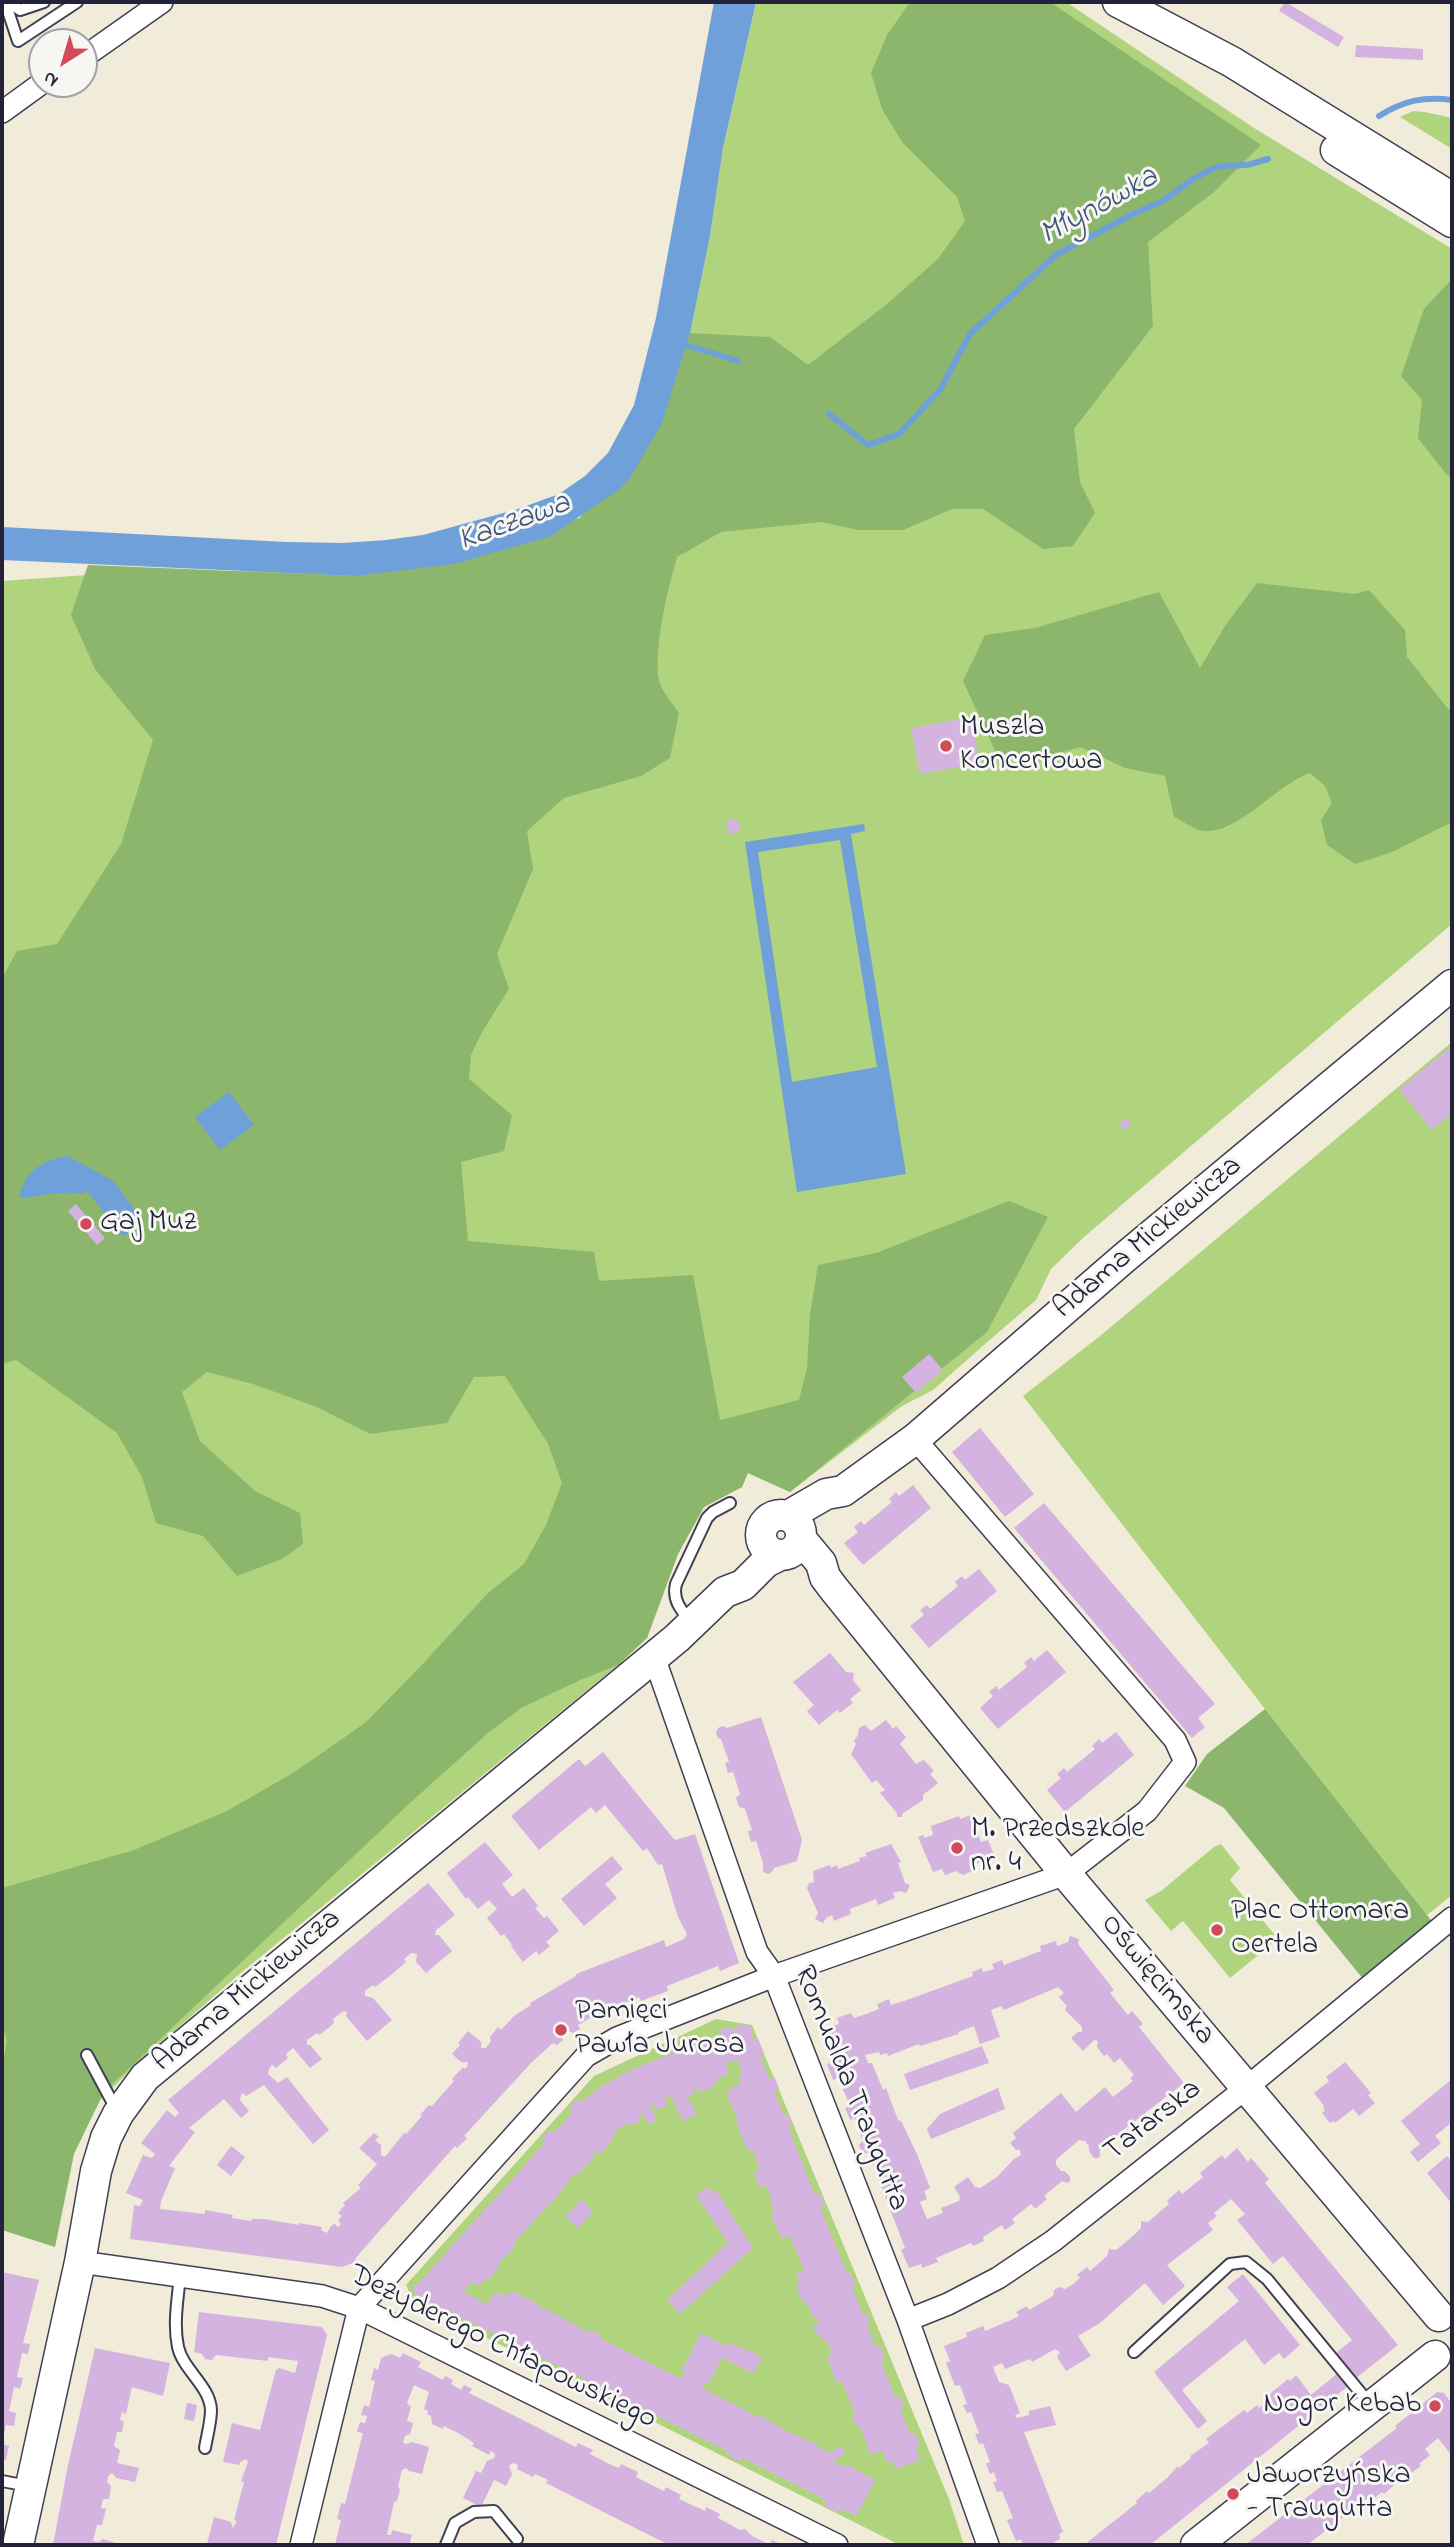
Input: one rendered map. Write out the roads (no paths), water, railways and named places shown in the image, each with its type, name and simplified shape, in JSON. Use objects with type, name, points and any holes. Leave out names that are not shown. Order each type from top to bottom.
[{"type":"street","points":[[98,47],[162,2]]},
{"type":"street","points":[[1127,7],[1221,79],[1450,212]]},
{"type":"street","points":[[2,112],[28,93]]},
{"type":"street","name":"Adama Mickiewicza","points":[[18,2545],[80,2262],[96,2171],[106,2138],[118,2114],[145,2077],[654,1657],[725,1592],[734,1570],[753,1550],[787,1539],[826,1494],[843,1491],[915,1439],[1125,1258],[1452,985]]},
{"type":"street","points":[[301,2545],[359,2308],[586,2056],[617,2038],[774,1976],[1066,1874],[1147,1811],[1185,1762],[1175,1740],[915,1439]]},
{"type":"street","name":"Oświęcimska","points":[[787,1539],[821,1563],[825,1577],[1066,1874],[1246,2088],[1446,2313]]},
{"type":"street","name":"Romualda Traugutta","points":[[654,1657],[757,1952],[774,1976],[908,2320],[988,2545]]},
{"type":"street","name":"Tatarska","points":[[908,2320],[948,2304],[998,2278],[1053,2241],[1246,2088],[1452,1918]]},
{"type":"street","name":"Dezyderego Chłapowskiego","points":[[80,2262],[322,2296],[359,2308],[837,2545]]},
{"type":"street","points":[[1196,2545],[1371,2405],[1443,2362],[1429,2340],[1433,2323],[1446,2313]]},
{"type":"lane","points":[[7,2],[20,10],[44,2]]},
{"type":"lane","points":[[7,2],[18,41],[77,2]]},
{"type":"lane","points":[[692,1624],[676,1601],[676,1584],[707,1518],[730,1503]]},
{"type":"lane","points":[[87,2055],[118,2114]]},
{"type":"lane","points":[[1134,2352],[1230,2264],[1246,2262],[1266,2279],[1371,2405]]},
{"type":"lane","points":[[180,2275],[176,2311],[178,2348],[189,2371],[206,2394],[211,2409],[205,2448]]},
{"type":"lane","points":[[2,2481],[31,2487]]},
{"type":"lane","points":[[446,2545],[454,2523],[474,2512],[494,2511],[516,2542],[529,2545]]},
{"type":"water","name":"Kaczawa","points":[[714,2],[756,2],[723,148],[710,236],[691,329],[662,423],[630,478],[620,489],[551,536],[454,564],[355,576],[2,560],[2,527],[286,542],[343,543],[423,535],[518,509],[559,494],[585,476],[608,453],[634,405],[656,318]]},
{"type":"water","points":[[864,824],[865,831],[851,834],[906,1174],[797,1192],[745,842]],"holes":[[[840,840],[877,1067],[792,1082],[758,852]]]},
{"type":"water","points":[[229,1092],[254,1125],[220,1150],[195,1117]]},
{"type":"water","points":[[67,1156],[112,1180],[144,1221],[123,1236],[87,1191],[83,1194],[59,1193],[19,1198],[30,1174],[42,1164]]},
{"type":"waterway","name":"Młynówka","points":[[1379,116],[1414,101],[1452,100]]},
{"type":"waterway","name":"Młynówka","points":[[829,414],[868,445],[899,434],[940,390],[970,334],[1056,255],[1163,201],[1193,179],[1214,168],[1247,165],[1268,159]]},
{"type":"waterway","name":"Młynówka","points":[[680,343],[738,361]]},
{"type":"place","name":"Muszla Koncertowa","points":[[946,746]]},
{"type":"place","name":"Gaj Muz","points":[[86,1224]]},
{"type":"place","name":"M. Przedszkole nr. 4","points":[[957,1848]]},
{"type":"place","name":"Plac Ottomara Oertela","points":[[1217,1930]]},
{"type":"place","name":"Pamięci Pawła Jurosa","points":[[561,2030]]},
{"type":"place","name":"Nogor Kebab","points":[[1435,2406]]},
{"type":"place","name":"Jaworzyńska - Traugutta","points":[[1233,2494]]}]
